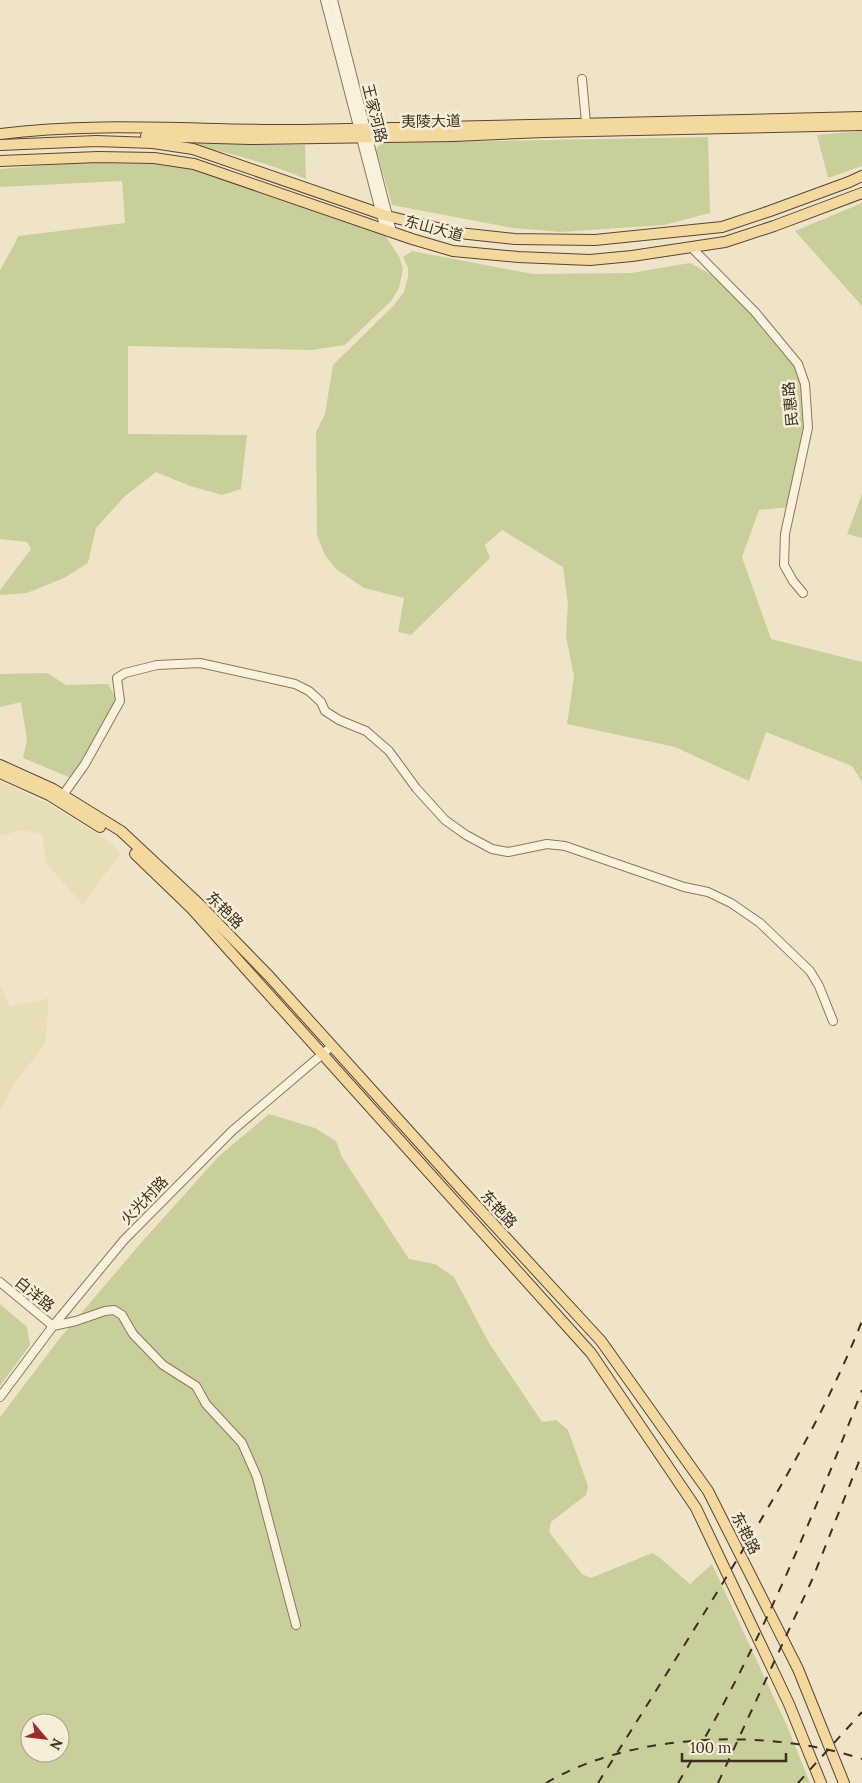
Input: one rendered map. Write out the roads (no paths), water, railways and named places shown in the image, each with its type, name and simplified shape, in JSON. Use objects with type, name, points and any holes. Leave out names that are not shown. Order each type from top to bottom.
[{"type":"main road","name":"夷陵大道","points":[[0,144],[38,137],[114,135],[250,139],[586,123],[862,117]]},
{"type":"main road","name":"夷陵大道","points":[[0,134],[37,129],[114,127],[362,133],[862,125]]},
{"type":"main road","name":"东山大道","points":[[0,144],[153,143],[193,149],[383,215],[459,233],[515,239],[596,240],[722,227],[862,176]]},
{"type":"main road","name":"东山大道","points":[[0,161],[98,157],[154,158],[194,164],[388,231],[453,251],[518,257],[590,260],[632,256],[725,242],[862,193]]},
{"type":"main road","name":"东艳路","points":[[0,765],[53,789],[121,832],[200,905],[269,976],[463,1191],[602,1341],[708,1491],[798,1669],[844,1783]]},
{"type":"main road","name":"东艳路","points":[[0,773],[49,795],[119,838],[192,908],[590,1353],[696,1508],[789,1704],[821,1783]]},
{"type":"street","name":"王家河路","points":[[325,0],[388,231]]},
{"type":"street","name":"王家河路","points":[[333,0],[362,133]]},
{"type":"street","points":[[582,79],[586,123]]},
{"type":"street","name":"民惠路","points":[[691,247],[755,312],[798,364],[805,384],[808,428],[785,534],[784,564],[793,581],[803,593]]},
{"type":"street","points":[[63,795],[85,764],[120,701],[117,678],[125,673],[157,665],[200,663],[295,684],[309,691],[321,702],[325,711],[339,720],[366,731],[389,751],[416,788],[445,820],[466,836],[492,849],[508,852],[547,844],[565,846],[684,886],[708,892],[731,903],[760,923],[810,971],[819,986],[833,1021]]},
{"type":"street","name":"火光村路","points":[[0,1397],[53,1326],[124,1240],[232,1131],[332,1046]]},
{"type":"street","name":"白洋路","points":[[0,1282],[53,1326]]},
{"type":"street","points":[[53,1326],[114,1310],[122,1315],[133,1334],[163,1365],[196,1386],[206,1404],[242,1443],[250,1460],[257,1477],[296,1625]]},
{"type":"railway","points":[[598,1783],[776,1494],[831,1392],[862,1321]]},
{"type":"railway","points":[[678,1783],[731,1689],[779,1591],[822,1491],[862,1390]]},
{"type":"railway","points":[[718,1783],[812,1580],[862,1454]]},
{"type":"railway","points":[[798,1783],[862,1712]]},
{"type":"railway","points":[[546,1783],[580,1766],[618,1753],[659,1745],[701,1740],[785,1742],[825,1749],[862,1759]]}]
